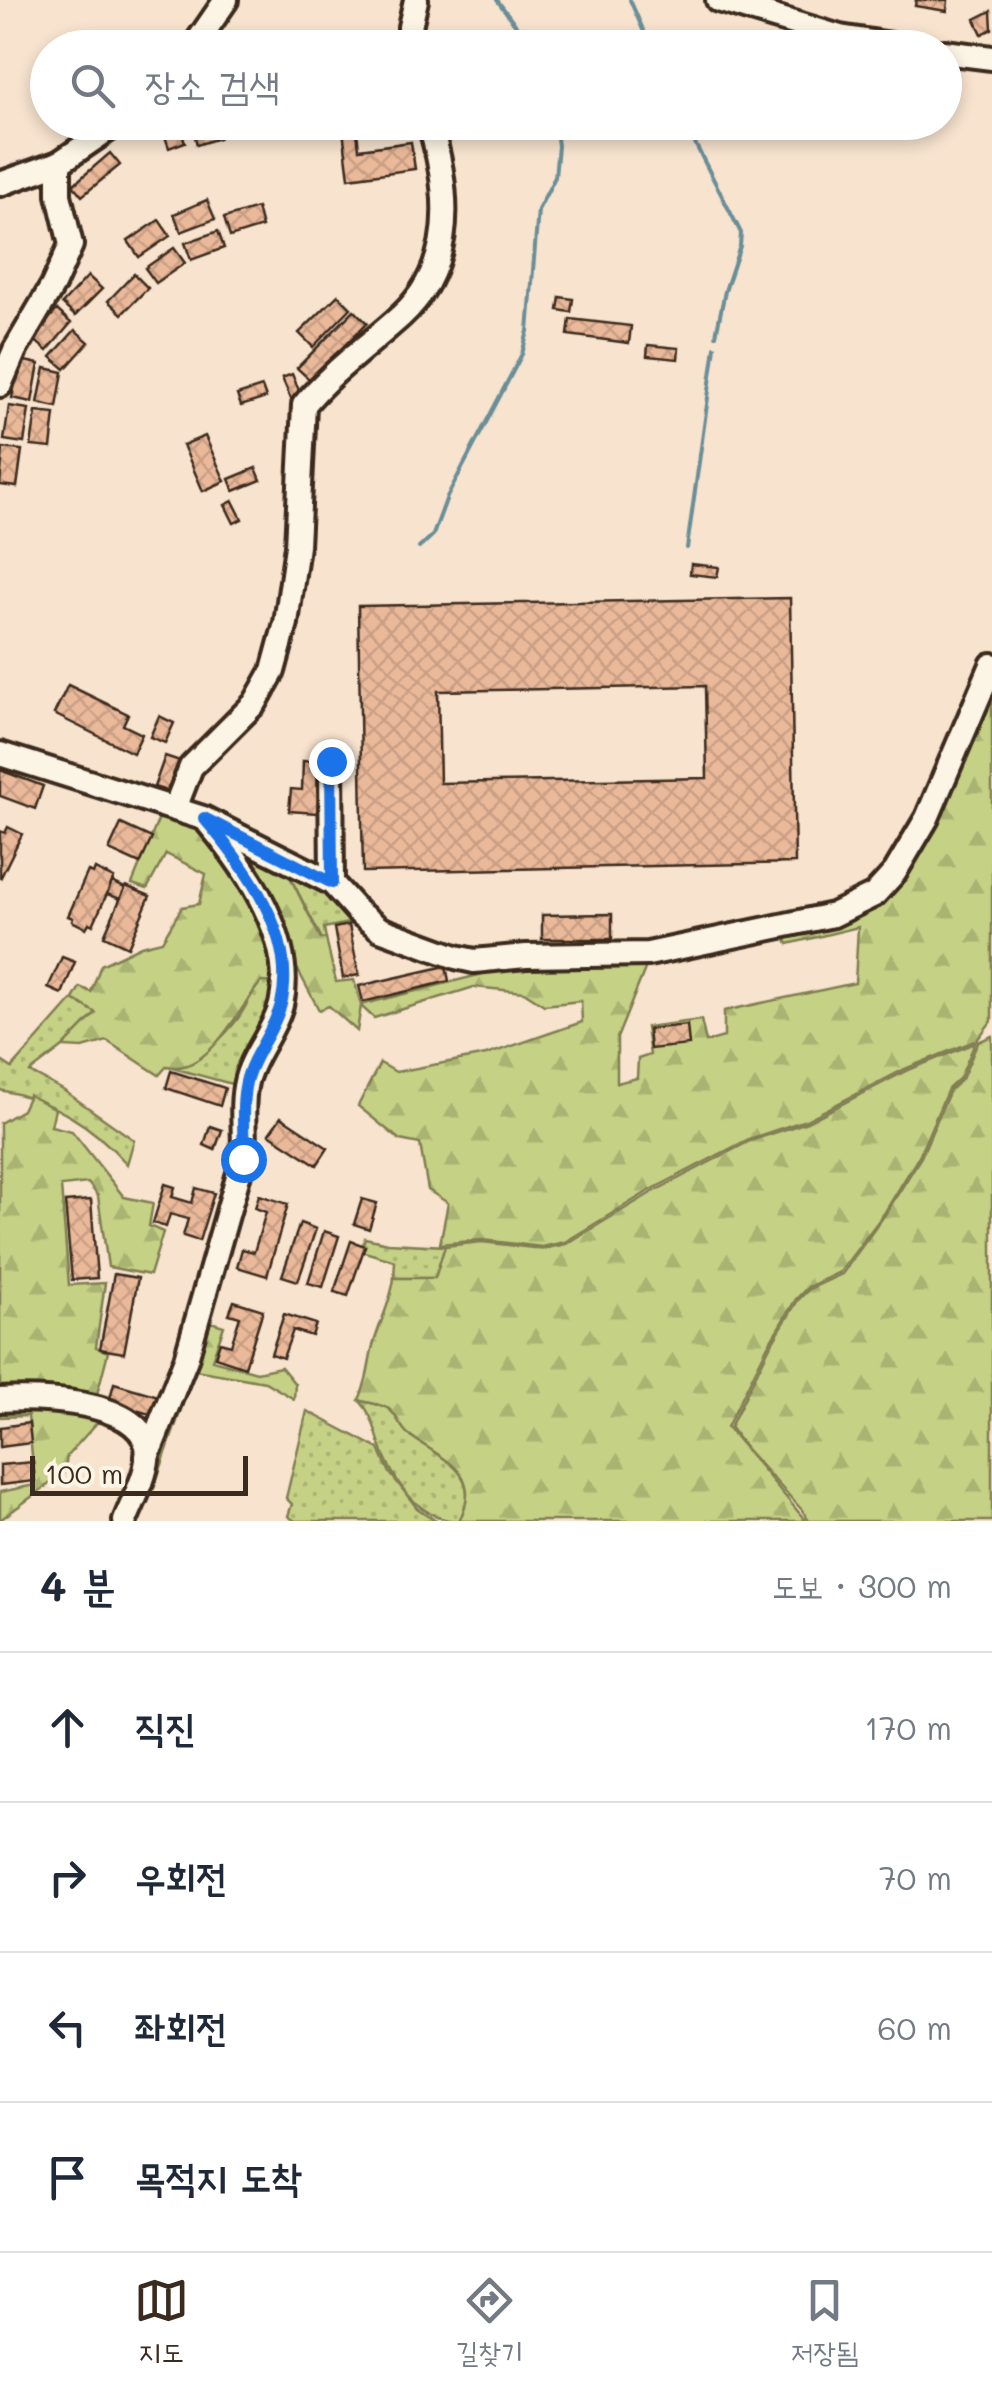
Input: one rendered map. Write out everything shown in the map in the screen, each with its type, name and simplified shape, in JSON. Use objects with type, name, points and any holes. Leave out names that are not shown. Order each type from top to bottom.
[{"type":"street","points":[[206,30],[226,0]]},
{"type":"street","points":[[411,30],[416,0]]},
{"type":"street","points":[[718,0],[817,30]]},
{"type":"street","points":[[962,54],[992,58]]},
{"type":"street","points":[[0,184],[59,163],[93,140]]},
{"type":"street","points":[[175,808],[191,767],[255,703],[273,672],[286,623],[297,546],[304,405],[403,314],[434,274],[445,218],[435,140]]},
{"type":"street","points":[[0,385],[14,350],[53,285],[71,245],[60,195],[59,163]]},
{"type":"street","points":[[0,754],[204,818],[332,883],[380,929],[421,946],[474,961],[648,954],[833,915],[874,894],[914,844],[992,665]]},
{"type":"street","points":[[331,761],[332,883]]},
{"type":"street","points":[[125,1521],[201,1310],[243,1159],[242,1100],[247,1077],[280,1007],[284,987],[270,917],[261,898],[204,818]]},
{"type":"street","points":[[0,1400],[32,1397],[121,1416],[134,1423],[141,1433],[147,1458]]},
{"type":"green space","points":[[992,679],[992,1020],[977,1040],[905,1069],[806,1120],[749,1139],[649,1191],[565,1242],[542,1247],[482,1240],[440,1244],[448,1203],[428,1190],[420,1144],[400,1140],[358,1106],[380,1063],[396,1072],[486,1055],[582,1022],[581,1001],[544,1005],[524,992],[474,987],[374,1018],[361,1006],[357,1031],[329,1006],[319,1010],[225,832],[285,867],[321,939],[326,939],[336,982],[354,980],[361,1005],[510,967],[647,964],[617,1038],[617,1083],[637,1078],[638,1059],[650,1055],[646,1027],[701,1020],[706,1042],[724,1037],[724,1011],[855,983],[858,927],[788,944],[785,938],[743,947],[741,941],[868,907]]},
{"type":"green space","points":[[163,808],[202,821],[260,904],[276,983],[261,982],[209,1051],[182,1067],[167,1066],[159,1075],[107,1041],[83,1048],[63,1047],[96,1013],[73,999],[80,987],[91,992],[101,965],[141,946],[162,941],[182,907],[199,904],[206,874],[166,854],[147,889],[132,884]]},
{"type":"green space","points":[[285,867],[343,904],[348,923],[324,928],[326,939],[322,939]]},
{"type":"green space","points":[[261,981],[276,983],[264,1023],[232,1084],[176,1069],[226,1033]]},
{"type":"green space","points":[[73,999],[97,1012],[63,1047],[30,1072],[134,1140],[127,1164],[100,1137],[70,1116],[37,1100],[0,1090],[0,1060],[12,1068]]},
{"type":"green space","points":[[992,1036],[992,1521],[809,1521],[730,1427],[798,1300],[809,1289],[842,1274],[921,1157],[950,1090],[962,1079],[978,1042]]},
{"type":"green space","points":[[975,1043],[960,1078],[948,1089],[919,1156],[885,1212],[840,1272],[808,1287],[796,1299],[727,1427],[806,1521],[459,1521],[467,1490],[456,1468],[408,1434],[389,1409],[359,1400],[394,1278],[435,1278],[445,1246],[482,1242],[542,1249],[566,1244],[750,1141],[807,1122],[906,1071]]},
{"type":"green space","points":[[29,1095],[55,1109],[51,1126],[72,1131],[124,1197],[153,1203],[149,1226],[163,1232],[150,1275],[108,1267],[98,1196],[88,1183],[61,1186],[69,1285],[105,1283],[96,1347],[108,1352],[95,1402],[0,1393],[0,1123],[22,1110]]},
{"type":"green space","points":[[365,1238],[445,1246],[435,1278],[394,1278],[395,1261],[361,1251]]},
{"type":"green space","points":[[207,1321],[224,1326],[212,1360],[257,1372],[281,1367],[295,1384],[294,1399],[265,1382],[195,1370],[192,1363]]},
{"type":"green space","points":[[187,1370],[194,1372],[157,1479],[150,1479]]},
{"type":"green space","points":[[359,1400],[389,1409],[408,1434],[456,1468],[467,1490],[459,1521],[434,1516],[405,1491],[390,1469],[372,1420]]},
{"type":"green space","points":[[0,1404],[104,1415],[67,1456],[64,1473],[0,1520],[0,1492],[35,1485],[28,1416],[0,1417]]},
{"type":"green space","points":[[307,1411],[379,1449],[390,1473],[417,1508],[436,1521],[295,1521],[288,1516],[292,1504],[286,1498]]},
{"type":"building","points":[[916,0],[948,0],[947,11],[915,6]]},
{"type":"building","points":[[991,11],[992,29],[982,34],[975,19]]},
{"type":"building","points":[[166,140],[184,140],[185,142],[169,148]]},
{"type":"building","points":[[344,140],[358,140],[359,149],[411,142],[415,169],[349,178]]},
{"type":"building","points":[[110,153],[120,165],[82,196],[73,185]]},
{"type":"building","points":[[207,200],[215,219],[181,232],[174,214]]},
{"type":"building","points":[[257,208],[262,227],[230,237],[224,218]]},
{"type":"building","points":[[159,220],[170,236],[139,257],[128,241]]},
{"type":"building","points":[[218,231],[224,248],[191,260],[185,243]]},
{"type":"building","points":[[174,248],[185,263],[156,283],[145,268]]},
{"type":"building","points":[[134,274],[148,288],[122,314],[108,301]]},
{"type":"building","points":[[88,276],[102,289],[75,316],[62,304]]},
{"type":"building","points":[[338,295],[351,308],[313,347],[299,333]]},
{"type":"building","points":[[560,297],[573,299],[571,312],[558,310]]},
{"type":"building","points":[[57,310],[71,323],[47,351],[32,338]]},
{"type":"building","points":[[354,310],[367,323],[310,380],[297,368]]},
{"type":"building","points":[[570,319],[631,326],[629,343],[568,335]]},
{"type":"building","points":[[75,330],[89,342],[65,369],[51,357]]},
{"type":"building","points":[[648,345],[679,348],[678,359],[647,356]]},
{"type":"building","points":[[20,360],[39,364],[32,402],[12,398]]},
{"type":"building","points":[[45,368],[63,372],[57,407],[38,403]]},
{"type":"building","points":[[292,374],[301,395],[291,399],[282,378]]},
{"type":"building","points":[[262,387],[266,398],[241,406],[237,395]]},
{"type":"building","points":[[9,406],[29,409],[24,443],[4,440]]},
{"type":"building","points":[[36,412],[55,414],[51,448],[31,446]]},
{"type":"building","points":[[205,436],[225,481],[203,491],[183,445]]},
{"type":"building","points":[[3,448],[22,450],[17,487],[0,485]]},
{"type":"building","points":[[256,468],[261,480],[234,491],[229,479]]},
{"type":"building","points":[[233,501],[242,519],[234,523],[225,505]]},
{"type":"building","points":[[691,564],[719,567],[717,577],[690,574]]},
{"type":"building","points":[[790,598],[795,863],[363,872],[358,606]],"holes":[[[705,686],[707,778],[440,783],[438,691]]]},
{"type":"building","points":[[68,685],[128,714],[123,725],[142,734],[133,753],[54,714]]},
{"type":"building","points":[[159,716],[174,723],[165,743],[150,737]]},
{"type":"building","points":[[165,756],[183,762],[173,793],[154,787]]},
{"type":"building","points":[[303,761],[320,762],[317,813],[289,811],[291,789],[302,790]]},
{"type":"building","points":[[0,770],[43,786],[35,809],[0,796]]},
{"type":"building","points":[[121,824],[152,838],[140,864],[109,850]]},
{"type":"building","points":[[8,827],[22,834],[0,879],[0,831],[5,833]]},
{"type":"building","points":[[95,869],[114,878],[93,925],[89,923],[86,928],[68,916],[88,871],[93,874]]},
{"type":"building","points":[[112,882],[125,888],[120,899],[107,894]]},
{"type":"building","points":[[126,886],[150,896],[128,947],[104,936]]},
{"type":"building","points":[[612,914],[612,939],[542,939],[542,915]]},
{"type":"building","points":[[349,925],[359,975],[343,978],[334,928]]},
{"type":"building","points":[[62,957],[75,962],[62,994],[48,988]]},
{"type":"building","points":[[446,966],[449,981],[363,1002],[359,986]]},
{"type":"building","points":[[687,1025],[689,1045],[650,1049],[648,1029]]},
{"type":"building","points":[[171,1071],[225,1088],[220,1106],[166,1088]]},
{"type":"building","points":[[281,1117],[328,1148],[317,1165],[269,1134]]},
{"type":"building","points":[[210,1126],[222,1130],[215,1150],[204,1145]]},
{"type":"building","points":[[165,1184],[175,1187],[172,1197],[192,1203],[196,1188],[214,1193],[199,1241],[183,1236],[188,1219],[170,1214],[166,1227],[153,1223]]},
{"type":"building","points":[[259,1195],[288,1204],[267,1276],[237,1267],[242,1249],[254,1252],[266,1212],[255,1208]]},
{"type":"building","points":[[362,1199],[377,1203],[369,1229],[354,1224]]},
{"type":"building","points":[[91,1200],[97,1278],[72,1280],[65,1202]]},
{"type":"building","points":[[300,1223],[316,1229],[298,1281],[282,1276]]},
{"type":"building","points":[[324,1231],[339,1236],[323,1287],[308,1283]]},
{"type":"building","points":[[351,1241],[365,1246],[348,1296],[334,1292]]},
{"type":"building","points":[[114,1274],[138,1278],[124,1353],[100,1349]]},
{"type":"building","points":[[234,1301],[263,1310],[245,1367],[215,1357],[220,1342],[231,1345],[240,1317],[229,1314]]},
{"type":"building","points":[[284,1314],[316,1324],[312,1336],[293,1330],[283,1358],[271,1354]]},
{"type":"building","points":[[114,1383],[162,1397],[156,1416],[109,1402]]},
{"type":"building","points":[[29,1423],[31,1443],[0,1447],[0,1427]]},
{"type":"building","points":[[33,1462],[35,1481],[0,1485],[0,1465]]},
{"type":"waterway","points":[[497,0],[520,30]]},
{"type":"waterway","points":[[630,0],[643,30]]},
{"type":"waterway","points":[[419,548],[433,535],[447,497],[522,354],[528,331],[538,210],[555,177],[557,140]]},
{"type":"waterway","points":[[693,140],[741,233],[716,335]]},
{"type":"waterway","points":[[687,548],[715,347]]},
{"type":"route","points":[[243,1159],[242,1100],[247,1077],[280,1007],[283,970],[278,936],[261,898],[204,818],[332,883],[331,761]]}]
